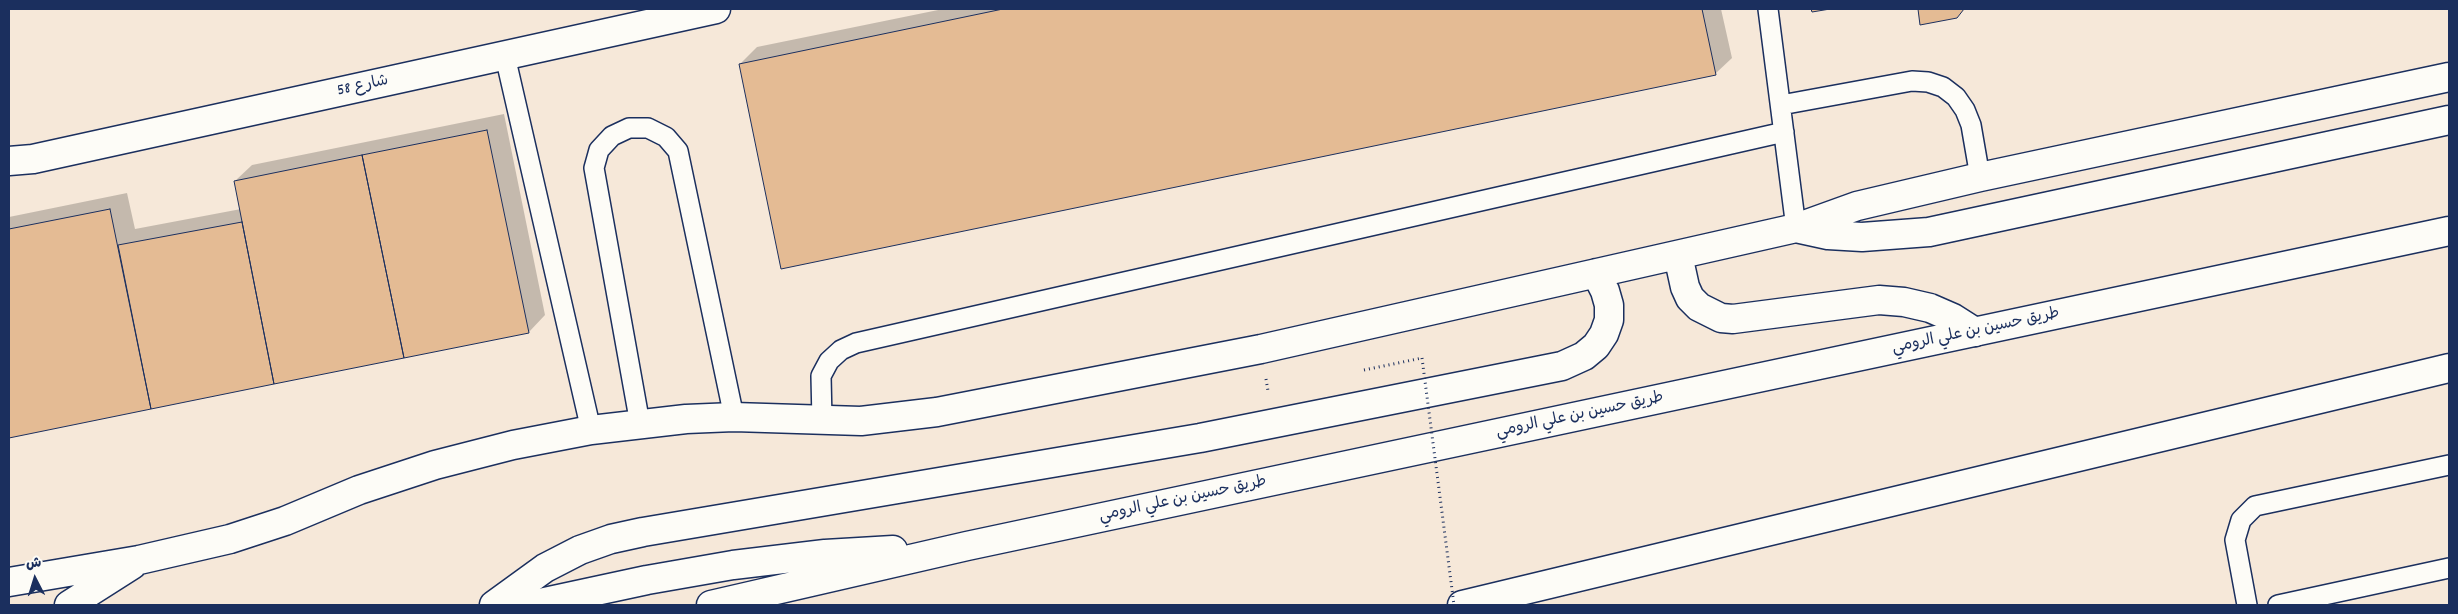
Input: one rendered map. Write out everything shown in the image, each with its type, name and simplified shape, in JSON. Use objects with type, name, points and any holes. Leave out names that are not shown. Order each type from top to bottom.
[{"type":"main road","name":"شارع 58","points":[[9,161],[33,159],[716,9]]},
{"type":"main road","points":[[9,582],[139,560],[230,538],[285,521],[359,490],[435,465],[513,445],[591,430],[640,424],[734,417],[822,421],[889,418],[947,410],[1261,349],[1796,228],[1857,206],[1980,176],[2449,77]]},
{"type":"main road","points":[[1796,228],[1828,235],[1862,238],[1929,232],[2449,120]]},
{"type":"main road","name":"طريق حسين بن علي الرومي","points":[[711,605],[967,546],[2449,230]]},
{"type":"main road","points":[[1678,255],[1685,287],[1690,298],[1699,307],[1721,318],[1734,319],[1878,300],[1904,302],[1930,308],[1953,318],[1975,332]]},
{"type":"main road","points":[[494,605],[545,568],[611,539],[643,532],[1191,440],[1562,366],[1584,356],[1596,346],[1604,334],[1608,320],[1609,305],[1606,291],[1596,273]]},
{"type":"main road","points":[[1462,605],[2449,368]]},
{"type":"main road","points":[[531,605],[647,580],[732,565],[825,554],[967,546]]},
{"type":"main road","points":[[69,605],[120,574],[139,560]]},
{"type":"lane","points":[[1768,9],[1796,228]]},
{"type":"lane","points":[[505,56],[591,430]]},
{"type":"lane","points":[[1781,105],[1912,81],[1928,82],[1950,92],[1965,110],[1971,125],[1980,176]]},
{"type":"lane","points":[[640,424],[594,168],[599,150],[612,136],[629,128],[648,128],[666,137],[678,151],[734,417]]},
{"type":"lane","points":[[822,421],[821,376],[829,361],[841,350],[856,343],[1784,132]]},
{"type":"lane","points":[[2247,605],[2235,540],[2241,520],[2255,506],[2449,465]]},
{"type":"lane","points":[[2278,605],[2449,568]]},
{"type":"path","points":[[1422,358],[1454,605]]},
{"type":"building","points":[[1003,9],[1702,9],[1716,75],[781,269],[739,64]]},
{"type":"building","points":[[1811,9],[1830,9],[1812,12]]},
{"type":"building","points":[[1918,9],[1964,9],[1957,18],[1920,25]]},
{"type":"building","points":[[487,130],[529,333],[404,358],[362,155]]},
{"type":"building","points":[[362,155],[404,358],[274,384],[234,181]]},
{"type":"building","points":[[110,209],[151,409],[9,438],[9,229]]},
{"type":"building","points":[[242,222],[274,384],[151,409],[118,245]]}]
